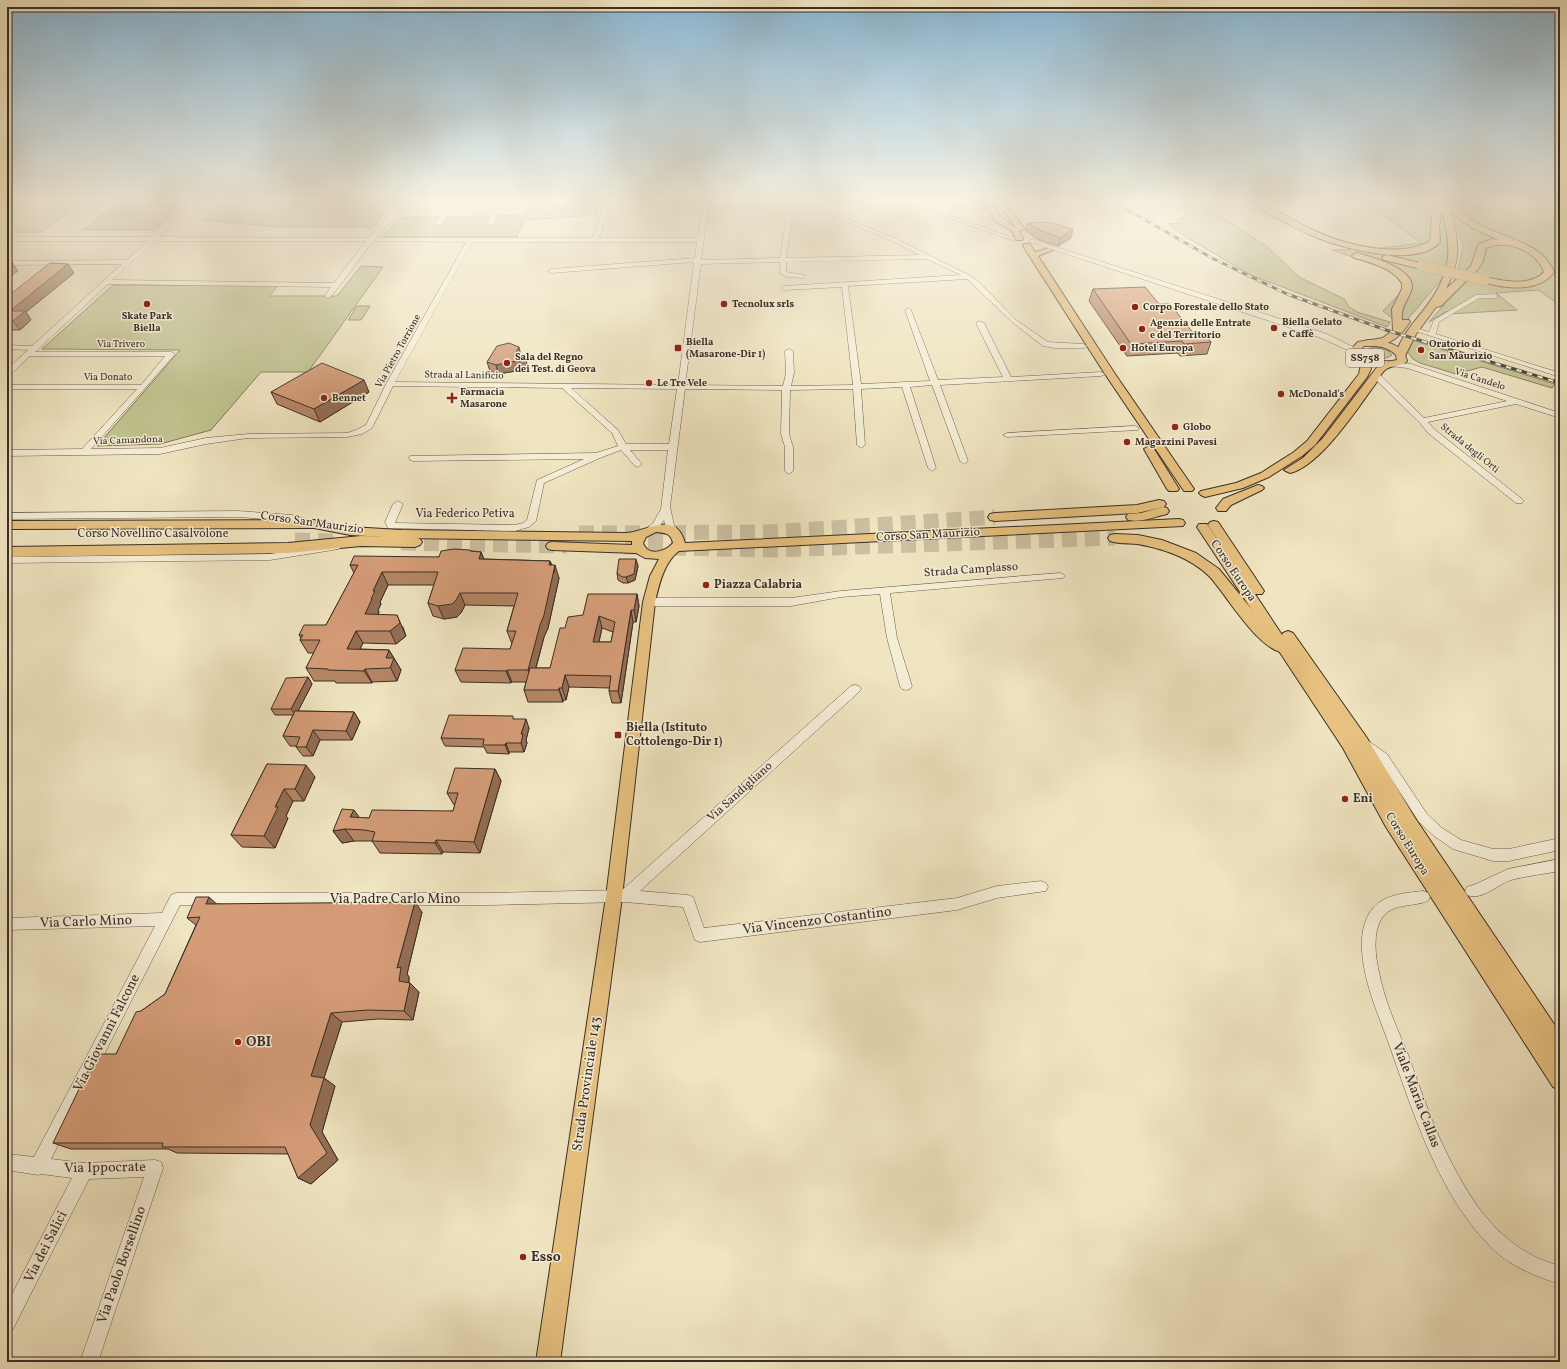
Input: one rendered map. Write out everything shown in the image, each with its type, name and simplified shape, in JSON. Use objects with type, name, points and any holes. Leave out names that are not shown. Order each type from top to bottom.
[{"type":"highway","points":[[1385,265],[1391,268],[1408,283],[1397,309],[1398,330]]},
{"type":"highway","points":[[1416,265],[1484,280],[1519,284],[1532,283],[1547,277],[1549,272],[1546,265]]},
{"type":"highway","name":"SS758","points":[[1401,354],[1406,339],[1439,294],[1451,265]]},
{"type":"highway","points":[[1428,311],[1444,298],[1476,265]]},
{"type":"highway","name":"SS758","points":[[1425,297],[1447,276]]},
{"type":"highway","name":"SS758","points":[[1367,343],[1385,342],[1391,339],[1411,314]]},
{"type":"highway","points":[[995,517],[1161,507]]},
{"type":"highway","points":[[7,525],[313,524]]},
{"type":"highway","name":"Corso Novellino Casalvolone","points":[[7,536],[297,537],[7,545]]},
{"type":"highway","points":[[1115,538],[1138,540],[1162,545],[1191,556],[1214,572],[1265,636],[1285,648]]},
{"type":"highway","points":[[7,552],[288,548],[361,541],[415,542]]},
{"type":"main road","points":[[1037,265],[1083,346],[1173,489]]},
{"type":"main road","points":[[1040,265],[1114,380],[1188,489]]},
{"type":"main road","name":"SS758","points":[[1367,343],[1385,345],[1395,349],[1401,354],[1402,361],[1393,364],[1374,362],[1358,353],[1358,346],[1367,343]]},
{"type":"main road","points":[[1205,493],[1239,486],[1265,475],[1298,454],[1307,446],[1364,375],[1367,365],[1365,360],[1358,353]]},
{"type":"main road","points":[[1161,507],[1160,499],[1162,495],[1173,489],[1188,489],[1205,493],[1222,508],[1227,502],[1282,476],[1307,460],[1339,425],[1382,368],[1393,364]]},
{"type":"main road","name":"Corso Europa","points":[[1161,507],[1169,518],[1179,523],[1195,527],[1209,526],[1220,521],[1223,515],[1222,508]]},
{"type":"main road","name":"Corso San Maurizio","points":[[415,542],[642,552],[657,556],[675,543],[1141,517],[1161,507]]},
{"type":"main road","name":"Corso San Maurizio","points":[[675,543],[1179,523]]},
{"type":"main road","name":"Corso San Maurizio","points":[[313,524],[350,531],[401,534],[626,537],[662,528],[675,543]]},
{"type":"main road","name":"Corso Europa","points":[[1209,526],[1285,648],[1348,744],[1392,822],[1560,1080]]},
{"type":"main road","name":"Corso Europa","points":[[1209,526],[1268,607],[1362,742],[1409,822],[1560,1050]]},
{"type":"main road","points":[[645,533],[637,543],[642,552],[651,562],[654,581]]},
{"type":"main road","points":[[654,581],[662,562],[675,543]]},
{"type":"main road","name":"Strada Provinciale 143","points":[[548,1362],[560,1271],[620,896],[650,602],[654,581]]},
{"type":"street","points":[[7,372],[126,265]]},
{"type":"street","points":[[328,296],[353,265]]},
{"type":"street","name":"Via Pietro Torrione","points":[[248,436],[347,435],[359,432],[369,426],[390,384],[456,265]]},
{"type":"street","points":[[551,271],[640,265]]},
{"type":"street","points":[[675,543],[665,510],[696,265]]},
{"type":"street","points":[[783,265],[783,273],[794,276],[804,276]]},
{"type":"street","points":[[942,265],[977,282],[1014,321],[1046,344],[1055,346],[1083,346]]},
{"type":"street","points":[[1102,265],[1324,336],[1367,343]]},
{"type":"street","points":[[784,288],[969,278]]},
{"type":"street","points":[[106,282],[337,285]]},
{"type":"street","points":[[845,287],[857,387],[858,419],[861,445]]},
{"type":"street","points":[[1432,335],[1436,321],[1478,296],[1494,296]]},
{"type":"street","points":[[908,310],[964,461]]},
{"type":"street","points":[[980,323],[1008,379]]},
{"type":"street","points":[[1413,329],[1560,375]]},
{"type":"street","points":[[1324,336],[1358,353]]},
{"type":"street","points":[[7,347],[34,348]]},
{"type":"street","points":[[789,351],[790,373],[786,388],[785,434],[789,446],[789,472]]},
{"type":"street","name":"Via Trivero","points":[[28,354],[172,354],[143,387]]},
{"type":"street","name":"Via Candelo","points":[[1401,354],[1421,366],[1560,411]]},
{"type":"street","name":"Via Candelo","points":[[1393,364],[1414,368],[1560,416]]},
{"type":"street","name":"Strada al Lanificio","points":[[390,384],[786,388],[857,387],[1101,374]]},
{"type":"street","name":"Strada degli Orti","points":[[1376,376],[1431,431],[1468,462],[1519,501]]},
{"type":"street","points":[[905,384],[932,468]]},
{"type":"street","points":[[564,386],[615,432],[623,447],[638,464]]},
{"type":"street","name":"Via Donato","points":[[7,387],[143,387]]},
{"type":"street","name":"Via Donato","points":[[83,453],[143,387]]},
{"type":"street","points":[[1423,422],[1430,418],[1517,401]]},
{"type":"street","points":[[1007,435],[1136,428]]},
{"type":"street","name":"Via Camandona","points":[[7,453],[160,451],[206,441],[248,436]]},
{"type":"street","name":"Via Federico Petiva","points":[[398,504],[390,522],[391,526],[515,528],[526,526],[531,520],[540,482],[596,456],[623,447],[672,447]]},
{"type":"street","name":"Via Federico Petiva","points":[[414,458],[596,456]]},
{"type":"street","points":[[645,533],[656,525],[665,510]]},
{"type":"street","name":"Corso San Maurizio","points":[[7,516],[238,514],[292,518],[313,524]]},
{"type":"street","name":"Corso San Maurizio","points":[[7,560],[270,556],[348,545],[397,545],[415,542]]},
{"type":"street","name":"Strada Camplasso","points":[[650,602],[790,602],[841,594],[1060,576]]},
{"type":"street","points":[[884,590],[892,638],[906,686]]},
{"type":"street","name":"Via Sandigliano","points":[[620,896],[856,689]]},
{"type":"street","points":[[1362,742],[1383,758],[1422,818],[1438,832],[1458,845],[1493,855],[1509,855],[1560,844]]},
{"type":"street","points":[[1472,891],[1478,890],[1508,875],[1560,865]]},
{"type":"street","name":"Via Vincenzo Costantino","points":[[620,896],[688,901],[700,934],[957,904],[997,892],[1041,887]]},
{"type":"street","name":"Via Padre Carlo Mino","points":[[176,899],[489,899],[620,896]]},
{"type":"street","name":"Viale Maria Callas","points":[[1423,897],[1400,900],[1385,906],[1374,918],[1368,937],[1374,982],[1422,1116],[1446,1170],[1469,1207],[1494,1239],[1522,1260],[1550,1273],[1560,1275]]},
{"type":"street","name":"Via Giovanni Falcone","points":[[38,1167],[176,899]]},
{"type":"street","name":"Via Carlo Mino","points":[[7,924],[165,919]]},
{"type":"street","points":[[1542,1053],[1560,1092]]},
{"type":"street","name":"Via Ippocrate","points":[[7,1162],[84,1172],[155,1168]]},
{"type":"street","name":"Via Paolo Borsellino","points":[[89,1362],[155,1168]]},
{"type":"street","name":"Via dei Salici","points":[[7,1323],[84,1172]]},
{"type":"green space","points":[[1234,265],[1286,265],[1299,277],[1344,299],[1349,307],[1357,312],[1390,322],[1387,327],[1251,275]]},
{"type":"green space","points":[[1375,265],[1451,265],[1451,268],[1402,326],[1383,311],[1405,288],[1393,273]]},
{"type":"green space","points":[[1459,265],[1560,265],[1560,305],[1538,290],[1496,293],[1517,310],[1447,314],[1447,311],[1429,322],[1444,305]]},
{"type":"green space","points":[[361,266],[383,267],[308,372],[261,372],[211,430],[160,444],[97,446],[180,350],[42,349],[113,285],[278,286],[269,296],[337,296]]},
{"type":"green space","points":[[357,306],[370,306],[361,320],[348,320]]},
{"type":"green space","points":[[1412,340],[1555,384],[1552,388],[1482,367],[1456,374],[1420,363],[1413,359],[1406,350]]},
{"type":"green space","points":[[1375,347],[1387,350],[1392,355],[1386,358],[1380,358],[1368,353],[1367,349]]},
{"type":"building","points":[[48,265],[67,265],[10,311],[25,311],[13,321],[7,321],[7,297]]},
{"type":"building","points":[[1145,287],[1159,304],[1170,304],[1194,334],[1204,334],[1211,342],[1184,344],[1182,341],[1131,344],[1093,289]]},
{"type":"building","points":[[509,343],[519,347],[514,356],[526,359],[496,365],[487,362],[497,346]]},
{"type":"building","points":[[322,363],[364,380],[314,409],[271,392]]},
{"type":"building","points":[[454,549],[481,552],[479,559],[550,561],[549,565],[555,565],[544,615],[528,670],[455,670],[463,648],[510,649],[516,631],[507,631],[518,593],[460,593],[452,604],[438,606],[428,603],[438,572],[382,572],[373,591],[375,591],[365,614],[397,615],[400,623],[390,631],[356,631],[347,649],[389,650],[386,658],[394,658],[390,668],[365,669],[364,671],[306,668],[320,640],[300,640],[303,635],[299,635],[304,625],[326,625],[358,565],[350,565],[354,556],[439,557],[441,551]]},
{"type":"building","points":[[619,559],[636,559],[634,574],[622,577],[617,573]]},
{"type":"building","points":[[588,594],[637,594],[634,610],[631,610],[618,691],[609,691],[611,676],[565,675],[562,688],[559,688],[559,690],[524,690],[530,668],[550,668],[560,628],[565,628],[568,617],[583,615]],"holes":[[[599,616],[615,622],[611,642],[593,642]]]},
{"type":"building","points":[[308,677],[291,709],[271,709],[286,678]]},
{"type":"building","points":[[295,711],[354,712],[346,731],[313,730],[306,747],[296,747],[300,737],[283,736]]},
{"type":"building","points":[[449,715],[513,716],[513,719],[526,719],[521,734],[523,734],[521,743],[483,745],[484,739],[441,738]]},
{"type":"building","points":[[267,764],[306,765],[295,789],[284,789],[275,807],[278,807],[264,836],[231,835]]},
{"type":"building","points":[[455,768],[495,769],[474,842],[436,840],[435,843],[372,841],[375,832],[345,829],[333,831],[342,809],[354,810],[350,817],[369,818],[372,810],[453,811],[458,793],[447,793]]},
{"type":"building","name":"OBI","points":[[196,897],[209,897],[206,904],[415,902],[397,968],[401,967],[399,981],[410,983],[404,1011],[368,1010],[331,1013],[311,1076],[324,1078],[310,1125],[327,1153],[298,1178],[285,1147],[162,1147],[163,1143],[53,1143],[96,1054],[116,1054],[136,1012],[141,1011],[165,994],[200,917],[187,918]]},
{"type":"tunnel","points":[[579,533],[770,532],[995,517]]},
{"type":"tunnel","points":[[625,547],[772,550],[1115,538]]},
{"type":"tunnel","points":[[295,540],[334,541]]},
{"type":"tunnel","points":[[401,543],[567,546]]},
{"type":"railway","points":[[1226,265],[1287,294],[1386,330],[1560,383]]},
{"type":"place","name":"Skate Park Biella","points":[[147,304]]},
{"type":"place","name":"Tecnolux srls","points":[[724,304]]},
{"type":"place","name":"Corpo Forestale dello Stato","points":[[1135,307]]},
{"type":"place","name":"Biella Gelato e Caffè","points":[[1274,328]]},
{"type":"place","name":"Agenzia delle Entrate e del Territorio","points":[[1142,329]]},
{"type":"place","name":"Biella (Masarone-Dir 1)","points":[[678,348]]},
{"type":"place","name":"Hotel Europa","points":[[1123,348]]},
{"type":"place","name":"Oratorio di San Maurizio","points":[[1421,350]]},
{"type":"place","name":"Sala del Regno dei Test. di Geova","points":[[507,363]]},
{"type":"place","name":"Le Tre Vele","points":[[649,383]]},
{"type":"place","name":"McDonald's","points":[[1281,394]]},
{"type":"place","name":"Bennet","points":[[324,398]]},
{"type":"place","name":"Farmacia Masarone","points":[[452,398]]},
{"type":"place","name":"Globo","points":[[1175,427]]},
{"type":"place","name":"Magazzini Pavesi","points":[[1127,442]]},
{"type":"place","name":"Piazza Calabria","points":[[706,585]]},
{"type":"place","name":"Biella (Istituto Cottolengo-Dir 1)","points":[[618,735]]},
{"type":"place","name":"Eni","points":[[1345,799]]},
{"type":"place","name":"OBI","points":[[238,1042]]},
{"type":"place","name":"Esso","points":[[523,1257]]}]
